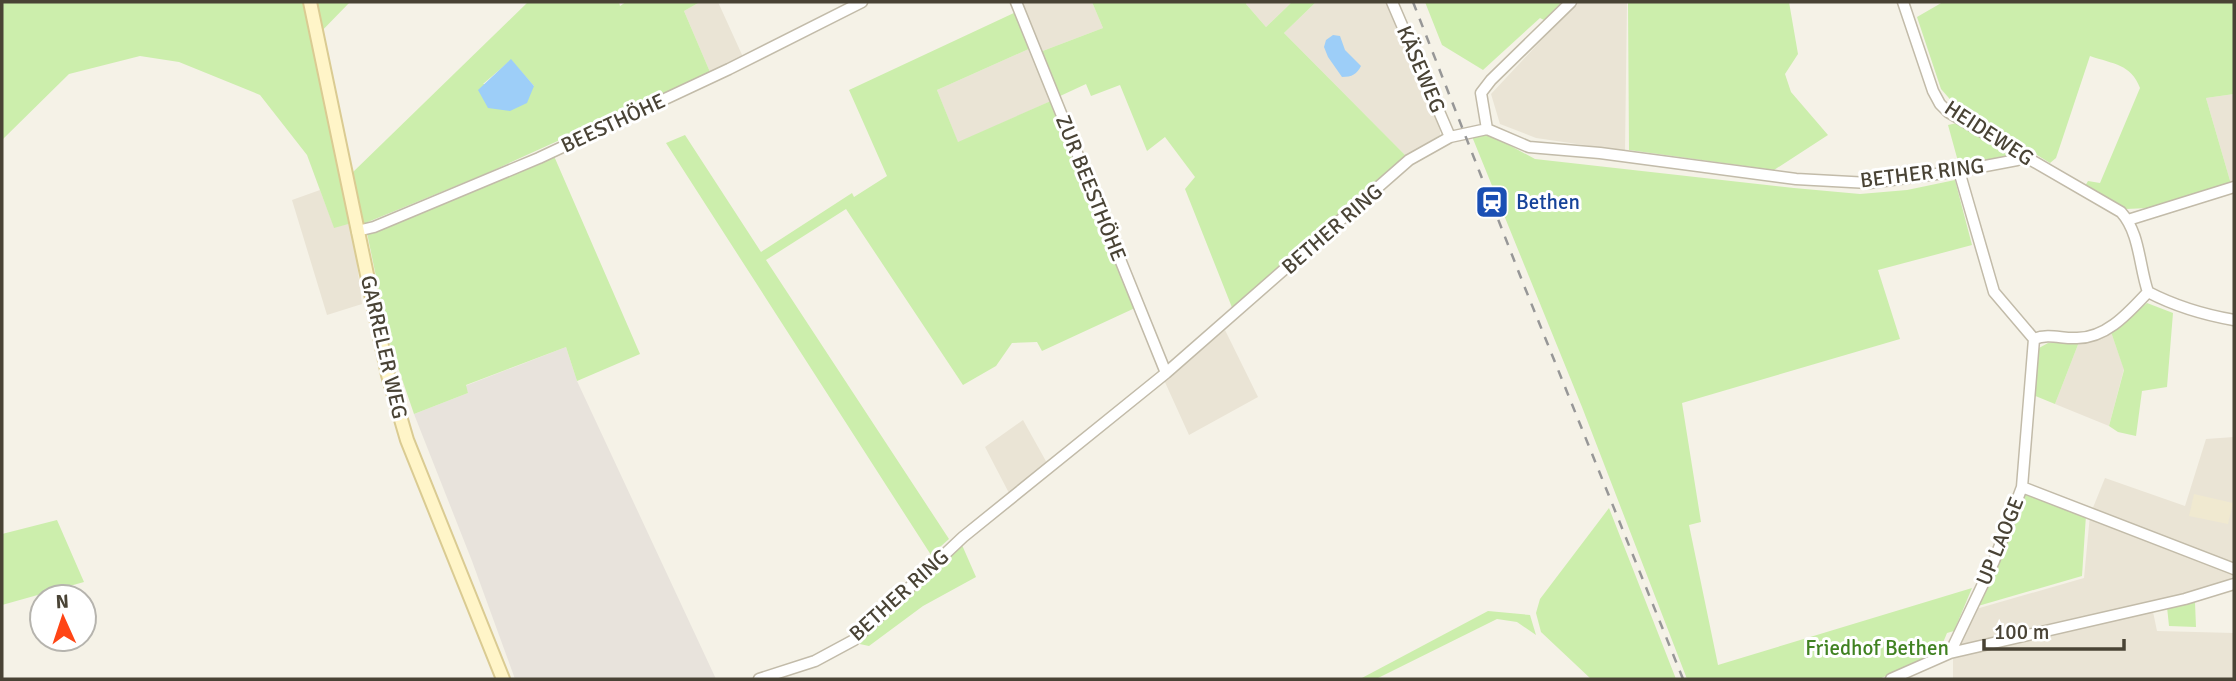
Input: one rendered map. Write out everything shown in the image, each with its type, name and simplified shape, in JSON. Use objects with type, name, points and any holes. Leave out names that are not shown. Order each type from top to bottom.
[{"type":"street","name":"GARRELER WEG","points":[[310,2],[388,375],[407,440],[503,679]]},
{"type":"street","name":"BEESTHÖHE","points":[[357,231],[374,227],[539,158],[729,69],[862,2]]},
{"type":"street","name":"ZUR BEESTHÖHE","points":[[1016,2],[1166,373]]},
{"type":"street","name":"KÄSEWEG","points":[[1392,2],[1450,137]]},
{"type":"street","points":[[1487,129],[1481,93],[1490,80],[1571,2]]},
{"type":"street","name":"HEIDEWEG","points":[[1903,2],[1929,80],[1940,104],[1974,128],[2121,212],[2128,220]]},
{"type":"street","name":"BETHER RING","points":[[759,679],[815,661],[854,640],[963,537],[1166,373],[1409,160],[1450,137],[1487,129],[1529,147],[1600,153],[1796,179],[1869,183],[1959,171],[2017,160],[2023,156]]},
{"type":"street","points":[[1959,171],[1994,292],[2034,339],[2044,335],[2076,338],[2096,336],[2111,328],[2148,292]]},
{"type":"street","points":[[2234,187],[2128,220],[2148,292],[2189,309],[2234,320]]},
{"type":"street","name":"UP LAOGE","points":[[1950,653],[1994,561],[2022,487],[2034,339]]},
{"type":"street","points":[[2022,487],[2234,569]]},
{"type":"street","points":[[1891,679],[1950,653],[2185,599],[2234,584]]},
{"type":"shaded area","points":[[700,2],[718,2],[743,57],[710,72],[684,11]]},
{"type":"shaded area","points":[[1020,2],[1092,2],[1103,28],[1040,52]]},
{"type":"shaded area","points":[[1247,2],[1292,2],[1266,27]]},
{"type":"shaded area","points":[[1316,2],[1386,2],[1440,128],[1440,135],[1408,158],[1284,33]]},
{"type":"shaded area","points":[[1577,2],[1627,2],[1625,151],[1536,138],[1500,124],[1491,94]]},
{"type":"shaded area","points":[[1031,48],[1053,100],[958,143],[937,90]]},
{"type":"shaded area","points":[[2234,94],[2234,183],[2231,184],[2206,98]]},
{"type":"shaded area","points":[[320,190],[334,227],[352,223],[362,304],[327,315],[292,200]]},
{"type":"shaded area","points":[[1225,330],[1258,397],[1189,435],[1164,380]]},
{"type":"shaded area","points":[[2111,332],[2124,369],[2109,426],[2055,404],[2079,342]]},
{"type":"shaded area","points":[[566,347],[577,381],[716,679],[515,679],[414,414],[468,393],[465,386]]},
{"type":"shaded area","points":[[1023,420],[1047,463],[1009,493],[985,447]]},
{"type":"shaded area","points":[[2234,437],[2234,573],[2229,582],[2151,602],[2157,631],[2234,633],[2234,679],[1953,679],[1953,657],[1976,609],[2084,578],[2090,515],[2105,478],[2185,506],[2206,439]]},
{"type":"shaded area","points":[[2194,494],[2233,503],[2228,524],[2189,516]]},
{"type":"green space","points":[[2,2],[350,2],[313,40],[352,223],[334,228],[307,155],[260,95],[179,62],[140,56],[69,74],[2,140]]},
{"type":"green space","points":[[528,2],[619,2],[620,6],[626,2],[700,2],[684,11],[710,72],[485,174],[363,224],[352,173]],"holes":[[[511,60],[534,86],[483,84]]]},
{"type":"green space","points":[[1092,2],[1247,2],[1266,27],[1292,2],[1316,2],[1284,33],[1408,158],[1233,310],[1185,189],[1195,177],[1165,137],[1147,151],[1120,85],[1091,96],[1086,84],[1058,97],[1040,52],[1103,28]]},
{"type":"green space","points":[[1425,2],[1562,2],[1544,20],[1540,18],[1483,70],[1442,45]]},
{"type":"green space","points":[[1628,2],[1789,2],[1798,54],[1785,74],[1791,92],[1828,135],[1774,170],[1629,150]]},
{"type":"green space","points":[[1943,2],[2234,2],[2234,94],[2206,98],[2231,184],[2149,208],[2126,209],[2085,186],[2088,181],[2100,183],[2140,88],[2126,69],[2090,56],[2056,158],[2050,163],[1955,105],[1941,89],[1917,17]]},
{"type":"green space","points":[[1016,12],[1031,48],[937,90],[958,142],[1053,100],[1135,308],[1042,351],[1037,342],[1012,343],[996,366],[963,385],[846,209],[766,260],[949,539],[931,555],[666,143],[685,135],[761,252],[852,193],[854,197],[887,176],[849,90]]},
{"type":"green space","points":[[1957,123],[2010,155],[1959,165],[1948,125]]},
{"type":"green space","name":"Friedhof Bethen","points":[[1487,133],[1535,159],[1794,188],[1860,194],[1907,190],[1955,180],[1972,245],[1878,270],[1900,339],[1682,403],[1701,522],[1689,525],[1718,665],[1972,588],[1954,631],[1947,633],[1942,645],[1931,653],[1930,657],[1879,679],[1687,679],[1582,407],[1471,134]]},
{"type":"green space","points":[[554,156],[640,354],[577,381],[566,347],[466,385],[468,393],[414,414],[390,344],[367,233]]},
{"type":"green space","points":[[2147,303],[2173,313],[2167,387],[2142,391],[2136,436],[2118,432],[2109,426],[2124,370],[2111,332]]},
{"type":"green space","points":[[2079,342],[2055,404],[2033,395],[2039,348],[2048,343]]},
{"type":"green space","points":[[2024,490],[2086,515],[2082,576],[1978,606],[1998,561]]},
{"type":"green space","points":[[1609,508],[1676,679],[1591,679],[1541,632],[1536,613],[1540,599]]},
{"type":"green space","points":[[57,520],[84,582],[28,583],[28,598],[2,605],[2,534]]},
{"type":"green space","points":[[962,545],[976,577],[923,606],[869,646],[855,643],[896,609]]},
{"type":"green space","points":[[2195,602],[2196,627],[2169,626],[2167,607]]},
{"type":"green space","points":[[1488,611],[1530,615],[1536,635],[1517,622],[1497,619],[1376,679],[1360,679]]},
{"type":"water","points":[[1333,35],[1340,36],[1345,50],[1361,66],[1354,74],[1342,77],[1328,57],[1324,47],[1326,40]]},
{"type":"water","points":[[511,59],[534,86],[527,103],[510,111],[488,108],[478,90]]},
{"type":"railway","points":[[1413,2],[1683,679]]},
{"type":"place","name":"Bethen","points":[[1492,202]]}]
